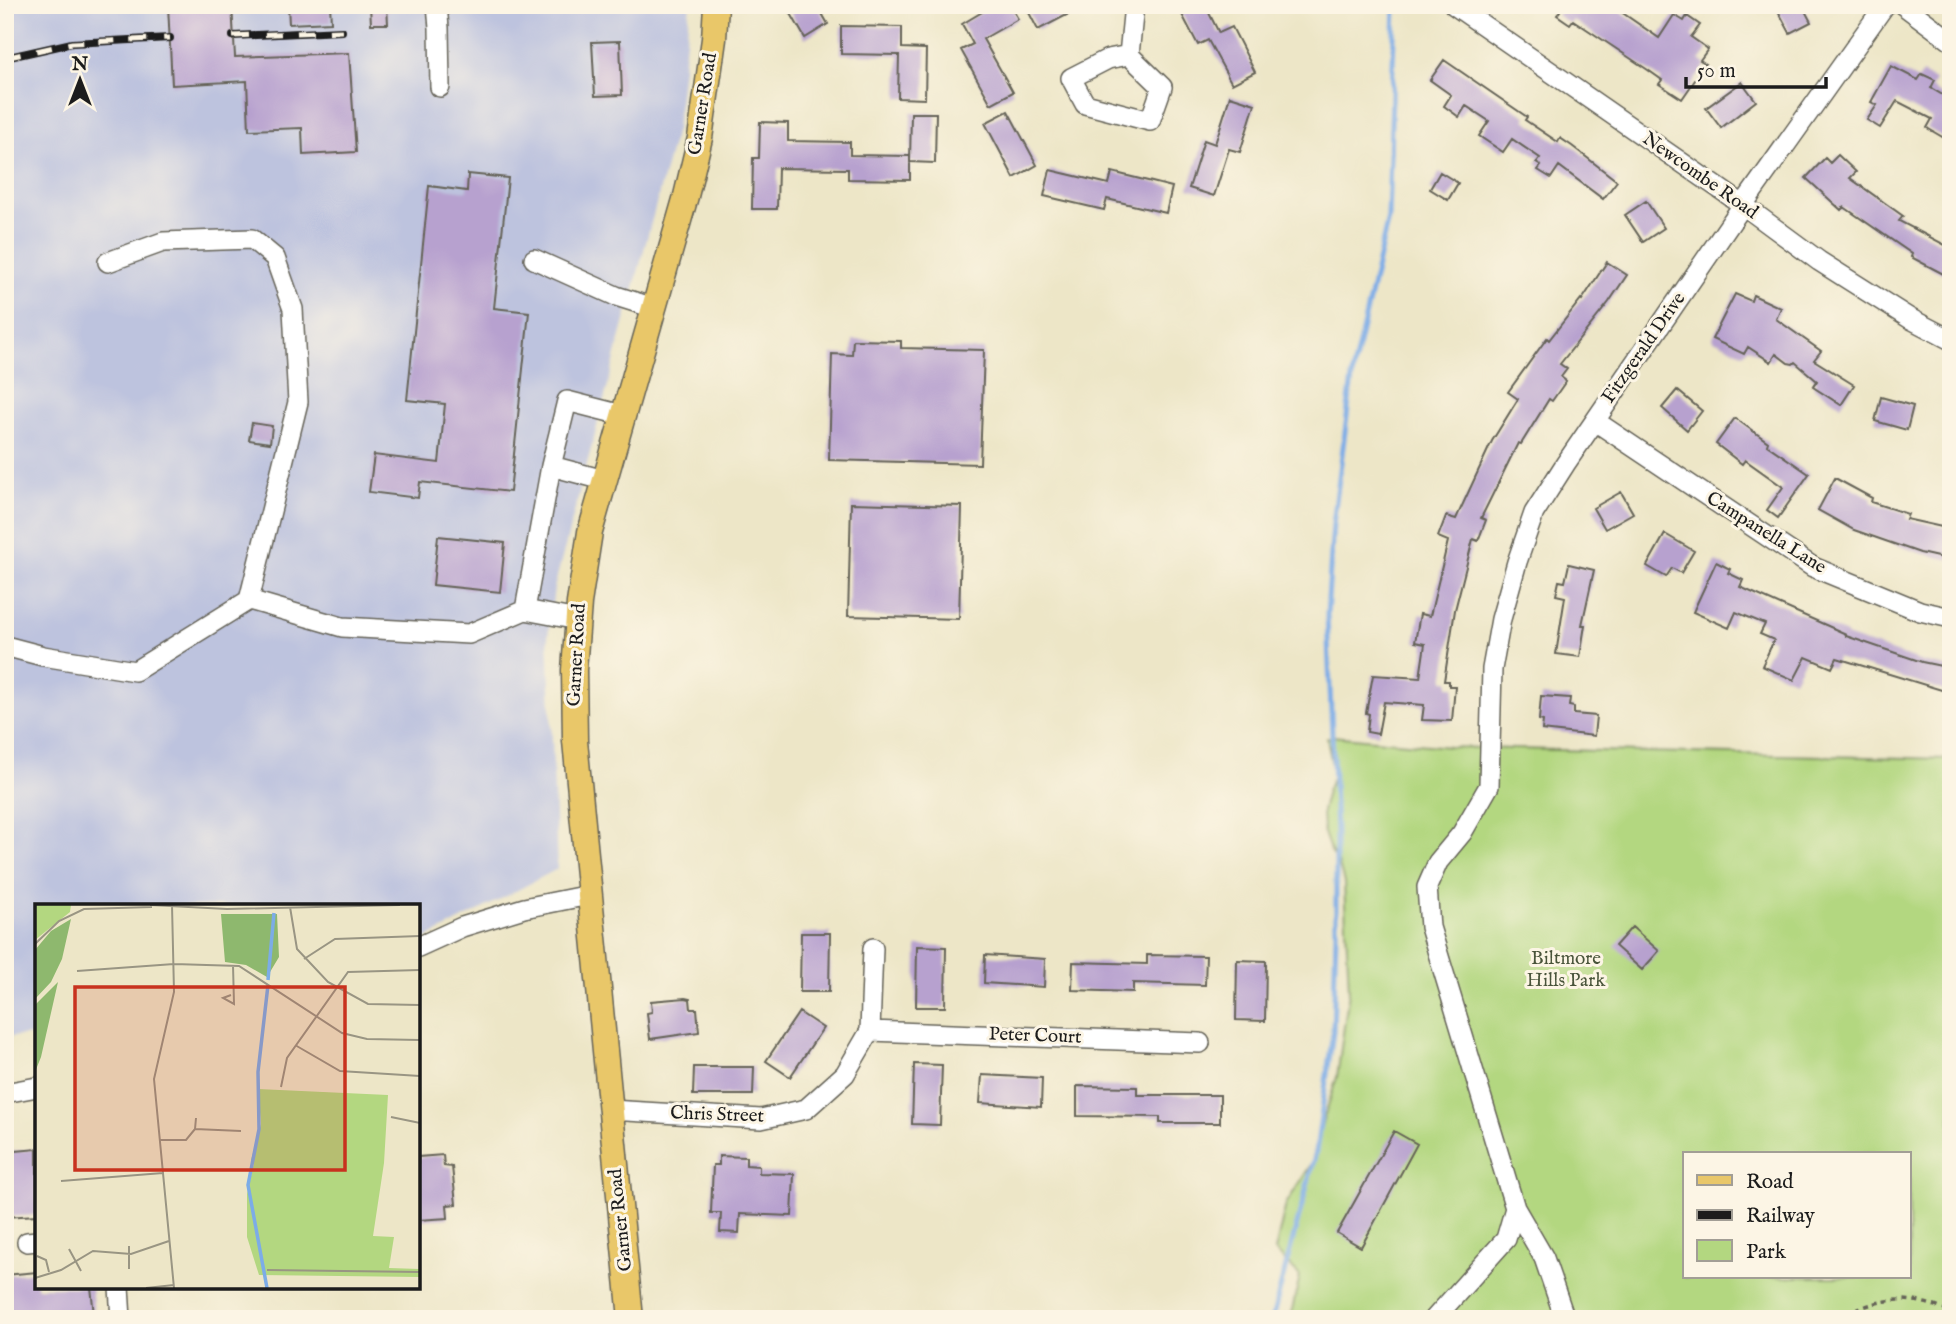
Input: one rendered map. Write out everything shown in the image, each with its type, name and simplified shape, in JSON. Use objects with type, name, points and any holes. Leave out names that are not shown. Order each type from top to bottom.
[{"type":"main road","name":"Garner Road","points":[[631,1319],[575,741],[574,670],[590,532],[686,196],[700,138],[716,5]]},
{"type":"street","points":[[437,5],[440,87]]},
{"type":"street","points":[[1129,55],[1134,5]]},
{"type":"street","name":"Newcombe Road","points":[[1454,5],[1743,205],[1819,261],[1909,318],[1951,340]]},
{"type":"street","name":"Fitzgerald Drive","points":[[1565,1319],[1544,1258],[1515,1208],[1430,927],[1427,887],[1438,862],[1462,833],[1489,786],[1492,669],[1501,620],[1534,513],[1743,205],[1885,5]]},
{"type":"street","points":[[1903,5],[1951,41]]},
{"type":"street","points":[[1129,55],[1162,87],[1150,121],[1084,104],[1071,78],[1108,59],[1129,55]]},
{"type":"street","points":[[5,646],[43,656],[135,671],[249,600],[298,402],[293,309],[275,258],[252,239],[163,242],[108,262]]},
{"type":"street","points":[[534,259],[617,296],[654,308]]},
{"type":"street","points":[[525,610],[551,466],[567,401],[622,415]]},
{"type":"street","name":"Campanella Lane","points":[[1595,421],[1813,567],[1920,611],[1951,618]]},
{"type":"street","points":[[551,466],[604,480]]},
{"type":"street","points":[[249,600],[342,627],[469,634],[525,610],[578,620]]},
{"type":"street","points":[[420,946],[462,927],[524,908],[589,895]]},
{"type":"street","name":"Chris Street","points":[[610,1110],[761,1119],[806,1109],[845,1074],[870,1031],[873,948]]},
{"type":"street","name":"Peter Court","points":[[870,1031],[1200,1043]]},
{"type":"street","points":[[5,1093],[35,1087]]},
{"type":"street","points":[[1434,1319],[1506,1239],[1515,1208]]},
{"type":"street","points":[[119,1289],[121,1319]]},
{"type":"path","points":[[1838,1319],[1873,1303],[1894,1298],[1933,1304],[1951,1313]]},
{"type":"shaded area","points":[[5,5],[690,5],[676,129],[554,588],[548,636],[557,869],[420,942],[420,904],[35,904],[35,1035],[5,1037]]},
{"type":"green space","name":"Biltmore Hills Park","points":[[1332,736],[1450,747],[1951,759],[1951,1319],[1290,1319],[1300,1276],[1275,1251],[1286,1204],[1312,1163],[1337,1077],[1349,991],[1344,883],[1323,830],[1322,811],[1334,775],[1327,738]]},
{"type":"building","points":[[168,5],[232,5],[235,57],[349,53],[356,152],[303,155],[302,128],[249,130],[247,81],[172,85]]},
{"type":"building","points":[[288,5],[330,5],[331,22],[289,24]]},
{"type":"building","points":[[370,5],[387,5],[388,24],[371,24]]},
{"type":"building","points":[[786,5],[817,5],[828,24],[805,38]]},
{"type":"building","points":[[994,5],[1010,5],[1018,19],[983,39],[1013,92],[991,104],[961,50],[973,44],[962,24]]},
{"type":"building","points":[[1025,5],[1086,5],[1038,30]]},
{"type":"building","points":[[1177,5],[1205,5],[1219,33],[1232,27],[1255,72],[1232,84],[1208,40],[1198,45]]},
{"type":"building","points":[[1551,5],[1611,5],[1659,38],[1674,15],[1684,21],[1687,16],[1700,25],[1691,37],[1708,49],[1700,60],[1706,64],[1682,99],[1659,84],[1662,80],[1648,70],[1573,20],[1570,24],[1557,15],[1560,11]]},
{"type":"building","points":[[1775,5],[1802,5],[1811,22],[1790,33]]},
{"type":"building","points":[[841,26],[902,27],[902,48],[926,49],[925,99],[898,98],[899,55],[841,54]]},
{"type":"building","points":[[620,41],[622,95],[595,96],[592,42]]},
{"type":"building","points":[[1444,60],[1527,117],[1525,120],[1558,142],[1560,138],[1572,146],[1617,181],[1603,199],[1559,166],[1551,178],[1538,170],[1541,166],[1536,163],[1540,158],[1512,139],[1503,152],[1479,136],[1489,121],[1466,106],[1459,117],[1444,106],[1451,95],[1430,80]]},
{"type":"building","points":[[1891,66],[1918,80],[1922,74],[1935,80],[1931,88],[1951,100],[1951,142],[1927,128],[1932,119],[1897,101],[1880,128],[1867,120],[1877,105],[1871,102]]},
{"type":"building","points":[[1742,82],[1756,101],[1721,128],[1706,108]]},
{"type":"building","points":[[1230,96],[1255,104],[1240,152],[1229,149],[1214,196],[1189,188],[1204,140],[1215,144]]},
{"type":"building","points":[[1008,111],[1037,165],[1014,178],[985,123]]},
{"type":"building","points":[[911,113],[936,113],[935,163],[910,162]]},
{"type":"building","points":[[760,122],[788,123],[788,141],[850,142],[850,155],[910,156],[910,180],[848,179],[848,169],[778,168],[777,209],[752,209],[753,158],[759,158]]},
{"type":"building","points":[[1838,155],[1856,172],[1850,178],[1903,216],[1899,221],[1951,248],[1951,278],[1911,257],[1912,254],[1844,207],[1841,210],[1806,178],[1825,158],[1830,163]]},
{"type":"building","points":[[1050,170],[1109,184],[1112,172],[1172,187],[1166,213],[1107,199],[1104,210],[1044,196]]},
{"type":"building","points":[[1440,172],[1458,183],[1448,200],[1430,189]]},
{"type":"building","points":[[468,174],[508,178],[494,308],[529,312],[510,492],[420,482],[418,498],[369,492],[374,455],[439,463],[445,404],[407,400],[429,186],[467,191]]},
{"type":"building","points":[[1646,201],[1664,228],[1643,242],[1625,215]]},
{"type":"building","points":[[1607,262],[1627,275],[1560,364],[1567,369],[1561,377],[1566,381],[1552,401],[1549,399],[1521,444],[1518,443],[1481,518],[1486,520],[1478,541],[1473,539],[1455,610],[1444,681],[1449,681],[1449,686],[1455,686],[1452,721],[1422,720],[1424,705],[1384,702],[1378,734],[1367,732],[1369,714],[1366,713],[1373,675],[1420,678],[1425,644],[1415,642],[1420,614],[1430,616],[1448,541],[1438,537],[1446,516],[1456,519],[1492,441],[1518,399],[1508,392],[1547,338],[1549,340],[1582,300]]},
{"type":"building","points":[[1735,294],[1751,301],[1753,295],[1781,308],[1776,319],[1821,351],[1814,360],[1854,385],[1841,405],[1813,387],[1817,381],[1795,362],[1788,363],[1776,354],[1771,362],[1748,347],[1744,354],[1712,339]]},
{"type":"building","points":[[853,340],[901,341],[901,348],[984,350],[980,464],[829,460],[832,354],[852,355]]},
{"type":"building","points":[[1677,390],[1702,411],[1687,430],[1662,408]]},
{"type":"building","points":[[1881,397],[1913,406],[1907,430],[1875,421]]},
{"type":"building","points":[[1735,418],[1768,442],[1767,445],[1809,474],[1778,518],[1767,510],[1783,487],[1745,460],[1742,464],[1716,444]]},
{"type":"building","points":[[252,423],[272,426],[270,443],[249,440]]},
{"type":"building","points":[[1835,478],[1872,498],[1871,502],[1908,514],[1906,519],[1951,529],[1951,560],[1920,553],[1854,530],[1818,510]]},
{"type":"building","points":[[1621,492],[1633,513],[1605,529],[1593,508]]},
{"type":"building","points":[[851,503],[962,506],[959,619],[848,616]]},
{"type":"building","points":[[1665,534],[1694,551],[1681,573],[1672,568],[1666,577],[1647,566]]},
{"type":"building","points":[[438,536],[505,543],[500,592],[433,585]]},
{"type":"building","points":[[1716,562],[1730,569],[1728,573],[1743,580],[1740,587],[1846,636],[1922,662],[1951,668],[1948,692],[1837,658],[1832,668],[1806,657],[1794,680],[1762,666],[1774,640],[1760,634],[1765,624],[1736,612],[1729,628],[1693,612]]},
{"type":"building","points":[[1569,564],[1594,570],[1582,625],[1585,625],[1580,657],[1556,654],[1565,597],[1556,595],[1559,581],[1565,582]]},
{"type":"building","points":[[1541,696],[1570,698],[1569,706],[1574,707],[1574,714],[1596,716],[1594,736],[1542,730],[1543,721],[1539,720]]},
{"type":"building","points":[[1632,927],[1659,951],[1642,970],[1615,946]]},
{"type":"building","points":[[801,933],[830,933],[829,992],[800,992]]},
{"type":"building","points":[[917,946],[946,947],[945,1007],[916,1007]]},
{"type":"building","points":[[985,955],[1045,959],[1044,987],[984,983]]},
{"type":"building","points":[[1147,955],[1206,956],[1205,985],[1133,983],[1133,992],[1072,990],[1073,962],[1147,964]]},
{"type":"building","points":[[1237,960],[1266,961],[1265,1021],[1236,1020]]},
{"type":"building","points":[[690,999],[691,1009],[697,1009],[699,1032],[650,1039],[647,1013],[652,1012],[651,1001]]},
{"type":"building","points":[[799,1012],[823,1028],[790,1077],[766,1061]]},
{"type":"building","points":[[914,1064],[942,1065],[940,1125],[912,1124]]},
{"type":"building","points":[[694,1067],[754,1067],[753,1095],[693,1095]]},
{"type":"building","points":[[982,1075],[1042,1078],[1041,1107],[980,1103]]},
{"type":"building","points":[[1077,1086],[1137,1087],[1137,1095],[1220,1095],[1220,1123],[1160,1123],[1160,1117],[1077,1116]]},
{"type":"building","points":[[1394,1131],[1417,1144],[1361,1247],[1337,1233]]},
{"type":"building","points":[[35,1149],[35,1215],[5,1217],[5,1152]]},
{"type":"building","points":[[443,1155],[444,1166],[452,1167],[456,1204],[447,1205],[448,1218],[420,1220],[420,1157]]},
{"type":"building","points":[[719,1156],[746,1157],[746,1165],[759,1166],[759,1173],[794,1174],[792,1216],[740,1214],[739,1233],[720,1232],[721,1213],[711,1213],[713,1165],[719,1165]]},
{"type":"building","points":[[35,1272],[35,1289],[91,1289],[94,1315],[5,1319],[5,1275]]},
{"type":"waterway","points":[[1272,1319],[1316,1152],[1333,1032],[1336,831],[1327,615],[1333,524],[1353,370],[1388,218],[1395,5]]},
{"type":"railway","points":[[233,36],[342,31]]},
{"type":"railway","points":[[5,58],[72,43],[170,38]]}]
